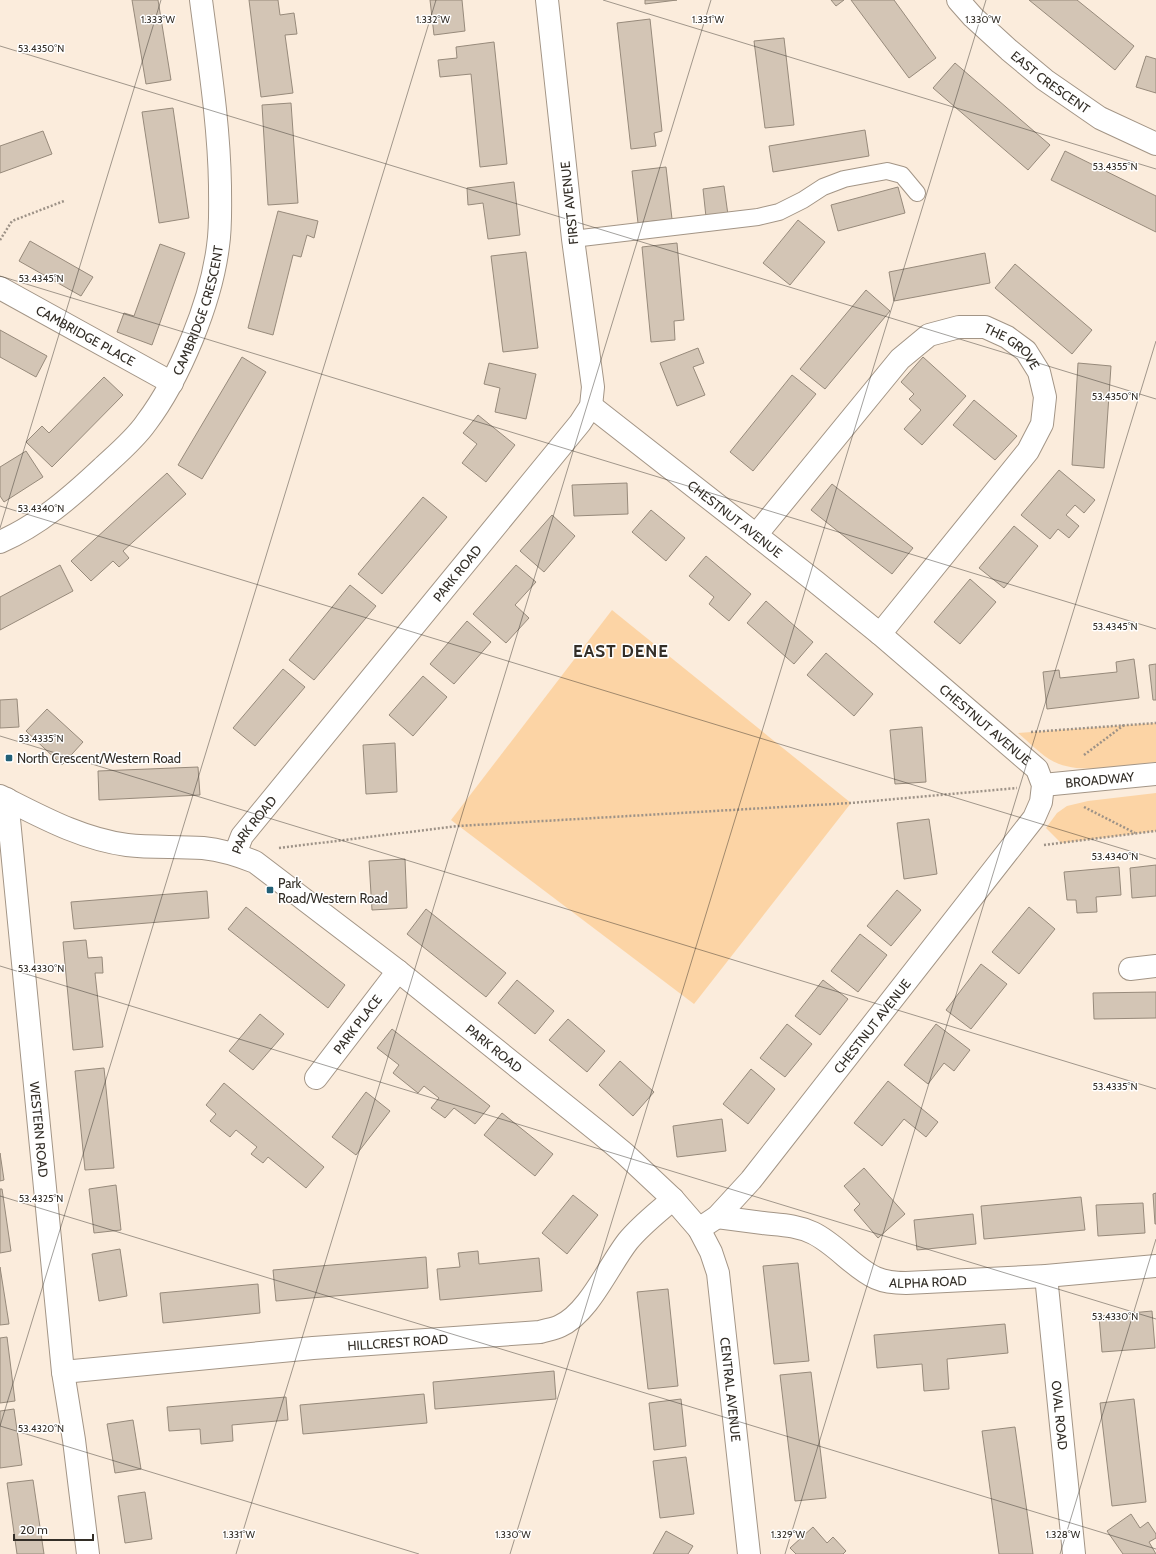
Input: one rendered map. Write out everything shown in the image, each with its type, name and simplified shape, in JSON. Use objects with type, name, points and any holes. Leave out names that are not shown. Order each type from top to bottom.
[{"type":"street","name":"CAMBRIDGE CRESCENT","points":[[0,542],[46,517],[83,486],[146,424],[172,383],[210,290],[218,246],[220,207],[217,129],[201,0]]},
{"type":"street","name":"FIRST AVENUE","points":[[547,0],[573,239],[593,387],[591,406]]},
{"type":"street","name":"EAST CRESCENT","points":[[958,0],[973,17],[1009,50],[1046,80],[1100,118],[1156,144]]},
{"type":"street","name":"CAMBRIDGE PLACE","points":[[0,288],[172,383]]},
{"type":"street","name":"THE GROVE","points":[[756,535],[900,359],[929,335],[958,327],[985,327],[1007,337],[1026,352],[1039,372],[1045,396],[1042,424],[1028,451],[880,634]]},
{"type":"street","name":"CHESTNUT AVENUE","points":[[591,406],[880,634],[1037,769],[1043,785],[1041,802],[1034,818],[756,1174],[717,1217],[699,1230]]},
{"type":"street","name":"PARK ROAD","points":[[591,406],[571,435],[242,836],[235,854],[255,862],[398,971],[619,1149],[673,1200],[699,1230]]},
{"type":"street","name":"BROADWAY","points":[[1043,785],[1156,774]]},
{"type":"street","points":[[3,797],[69,829],[102,840],[127,845],[203,848],[235,854]]},
{"type":"street","name":"WESTERN ROAD","points":[[3,797],[64,1372],[88,1554]]},
{"type":"street","points":[[1130,968],[1156,966]]},
{"type":"street","name":"PARK PLACE","points":[[316,1078],[398,971]]},
{"type":"street","name":"HILLCREST ROAD","points":[[64,1372],[313,1348],[540,1332],[560,1326],[575,1317],[590,1298],[628,1241],[642,1225],[673,1200]]},
{"type":"street","name":"ALPHA ROAD","points":[[717,1217],[792,1225],[814,1233],[836,1247],[861,1269],[875,1278],[889,1282],[906,1283],[1046,1276],[1156,1266]]},
{"type":"street","name":"CENTRAL AVENUE","points":[[699,1230],[711,1252],[718,1274],[749,1554]]},
{"type":"street","name":"OVAL ROAD","points":[[1046,1276],[1074,1554]]},
{"type":"lane","points":[[573,239],[758,217],[779,212],[803,200],[823,187],[844,179],[887,171],[902,175],[917,193]]},
{"type":"path","points":[[0,240],[12,221],[64,201]]},
{"type":"path","points":[[997,734],[1156,723]]},
{"type":"path","points":[[273,849],[458,826],[851,803],[1043,785]]},
{"type":"path","points":[[1079,804],[1135,833]]},
{"type":"path","points":[[1010,849],[1156,831]]},
{"type":"shaded area","points":[[612,610],[851,803],[694,1004],[451,820]]},
{"type":"shaded area","points":[[1156,723],[1156,762],[1116,767],[1087,769],[1060,764],[1049,759],[1018,733]]},
{"type":"shaded area","points":[[1156,793],[1156,831],[1061,843],[1046,828],[1057,813],[1067,806],[1088,801]]},
{"type":"building","points":[[132,0],[158,0],[171,80],[146,84]]},
{"type":"building","points":[[249,0],[278,0],[280,15],[294,13],[297,34],[285,35],[293,93],[261,97]]},
{"type":"building","points":[[430,0],[462,0],[465,31],[434,35]]},
{"type":"building","points":[[645,0],[677,0],[645,4]]},
{"type":"building","points":[[831,0],[844,0],[836,6]]},
{"type":"building","points":[[851,0],[894,0],[936,58],[909,78]]},
{"type":"building","points":[[1029,0],[1077,0],[1134,46],[1115,70]]},
{"type":"building","points":[[650,19],[662,131],[654,133],[656,146],[631,149],[617,23]]},
{"type":"building","points":[[784,38],[794,125],[765,128],[754,41]]},
{"type":"building","points":[[494,42],[507,164],[480,167],[471,74],[440,77],[438,60],[457,58],[456,47]]},
{"type":"building","points":[[1146,56],[1156,59],[1156,93],[1136,87]]},
{"type":"building","points":[[955,63],[1050,145],[1028,170],[933,88]]},
{"type":"building","points":[[291,103],[298,203],[268,205],[262,105]]},
{"type":"building","points":[[173,108],[189,218],[159,223],[142,112]]},
{"type":"building","points":[[865,130],[869,156],[773,172],[769,146]]},
{"type":"building","points":[[43,131],[52,154],[0,173],[0,146]]},
{"type":"building","points":[[1065,151],[1156,196],[1156,232],[1051,180]]},
{"type":"building","points":[[666,167],[672,219],[638,223],[632,171]]},
{"type":"building","points":[[514,182],[520,235],[488,239],[483,203],[468,205],[467,188]]},
{"type":"building","points":[[724,186],[728,215],[706,217],[703,189]]},
{"type":"building","points":[[898,187],[905,213],[838,231],[831,205]]},
{"type":"building","points":[[278,211],[318,221],[314,238],[307,235],[301,257],[293,255],[273,335],[248,328]]},
{"type":"building","points":[[798,220],[825,242],[790,285],[763,263]]},
{"type":"building","points":[[30,241],[93,277],[81,296],[19,261]]},
{"type":"building","points":[[677,243],[684,320],[674,321],[675,340],[651,342],[642,247]]},
{"type":"building","points":[[160,244],[185,253],[152,345],[117,332],[124,313],[134,316]]},
{"type":"building","points":[[526,252],[538,348],[503,352],[491,256]]},
{"type":"building","points":[[985,253],[990,283],[894,301],[889,272]]},
{"type":"building","points":[[1015,264],[1092,330],[1072,354],[995,288]]},
{"type":"building","points":[[866,290],[890,311],[825,389],[800,369]]},
{"type":"building","points":[[0,330],[47,356],[36,377],[0,357]]},
{"type":"building","points":[[698,348],[704,363],[693,367],[705,395],[677,406],[660,363]]},
{"type":"building","points":[[242,357],[266,372],[202,479],[178,465]]},
{"type":"building","points":[[923,357],[966,396],[922,445],[904,429],[921,410],[909,399],[914,394],[901,382]]},
{"type":"building","points":[[489,363],[536,374],[526,419],[495,412],[500,388],[484,384]]},
{"type":"building","points":[[1078,363],[1111,366],[1104,468],[1072,465]]},
{"type":"building","points":[[792,375],[816,394],[753,471],[730,452]]},
{"type":"building","points":[[104,377],[123,395],[52,467],[26,442],[42,426],[49,433]]},
{"type":"building","points":[[974,400],[1017,436],[995,460],[953,425]]},
{"type":"building","points":[[478,415],[515,445],[486,482],[462,463],[477,444],[463,433]]},
{"type":"building","points":[[26,451],[43,477],[4,502],[0,496],[0,467]]},
{"type":"building","points":[[1059,470],[1095,500],[1084,513],[1075,505],[1066,515],[1079,526],[1069,538],[1058,529],[1050,539],[1021,515]]},
{"type":"building","points":[[167,473],[186,494],[123,551],[129,558],[119,567],[113,561],[91,581],[71,561]]},
{"type":"building","points":[[627,483],[628,514],[574,516],[572,485]]},
{"type":"building","points":[[832,484],[913,548],[892,574],[811,510]]},
{"type":"building","points":[[423,497],[447,517],[382,594],[358,574]]},
{"type":"building","points":[[651,510],[685,538],[666,561],[632,532]]},
{"type":"building","points":[[552,515],[575,536],[544,572],[520,551]]},
{"type":"building","points":[[1014,526],[1038,546],[1004,588],[979,568]]},
{"type":"building","points":[[706,556],[751,594],[729,621],[709,604],[714,597],[689,576]]},
{"type":"building","points":[[60,565],[73,591],[0,630],[0,597]]},
{"type":"building","points":[[516,565],[536,582],[515,605],[529,618],[506,643],[473,614]]},
{"type":"building","points":[[970,579],[996,602],[960,644],[934,622]]},
{"type":"building","points":[[350,585],[376,606],[314,680],[289,660]]},
{"type":"building","points":[[766,601],[813,642],[794,664],[747,623]]},
{"type":"building","points":[[467,621],[491,642],[454,684],[430,664]]},
{"type":"building","points":[[826,653],[873,694],[854,716],[807,675]]},
{"type":"building","points":[[1134,659],[1139,698],[1047,709],[1043,672],[1059,670],[1060,678],[1117,672],[1116,662]]},
{"type":"building","points":[[1156,664],[1156,700],[1153,700],[1149,665]]},
{"type":"building","points":[[283,669],[305,687],[255,746],[233,728]]},
{"type":"building","points":[[423,676],[447,697],[413,736],[389,715]]},
{"type":"building","points":[[17,699],[19,727],[0,728],[0,700]]},
{"type":"building","points":[[47,709],[83,742],[62,765],[26,731]]},
{"type":"building","points":[[922,727],[926,782],[895,784],[890,730]]},
{"type":"building","points":[[395,743],[397,792],[366,794],[363,745]]},
{"type":"building","points":[[198,767],[200,795],[99,800],[98,771]]},
{"type":"building","points":[[929,819],[937,874],[904,879],[897,823]]},
{"type":"building","points":[[405,859],[407,908],[372,910],[369,861]]},
{"type":"building","points":[[1156,865],[1156,896],[1132,898],[1130,868]]},
{"type":"building","points":[[1119,867],[1121,895],[1096,897],[1097,912],[1077,913],[1076,900],[1067,900],[1064,872]]},
{"type":"building","points":[[897,890],[921,910],[891,946],[867,926]]},
{"type":"building","points":[[207,891],[209,918],[74,929],[71,902]]},
{"type":"building","points":[[246,907],[345,985],[328,1008],[228,929]]},
{"type":"building","points":[[1029,907],[1055,929],[1019,974],[992,952]]},
{"type":"building","points":[[426,909],[506,973],[486,997],[407,934]]},
{"type":"building","points":[[860,934],[887,955],[858,992],[831,971]]},
{"type":"building","points":[[86,940],[88,958],[102,957],[103,973],[95,973],[103,1047],[73,1050],[63,942]]},
{"type":"building","points":[[981,964],[1007,984],[971,1029],[946,1010]]},
{"type":"building","points":[[517,980],[554,1011],[535,1034],[498,1003]]},
{"type":"building","points":[[823,980],[848,999],[820,1035],[795,1016]]},
{"type":"building","points":[[1156,992],[1156,1018],[1094,1019],[1093,993]]},
{"type":"building","points":[[260,1014],[284,1034],[253,1070],[229,1051]]},
{"type":"building","points":[[568,1019],[605,1051],[587,1072],[549,1040]]},
{"type":"building","points":[[787,1024],[812,1044],[785,1077],[760,1058]]},
{"type":"building","points":[[936,1024],[970,1050],[954,1071],[944,1063],[928,1084],[904,1065]]},
{"type":"building","points":[[392,1029],[490,1106],[475,1124],[454,1108],[445,1118],[431,1108],[439,1098],[424,1086],[418,1093],[393,1073],[399,1065],[377,1048]]},
{"type":"building","points":[[620,1061],[654,1092],[633,1116],[599,1085]]},
{"type":"building","points":[[104,1068],[114,1168],[85,1170],[75,1071]]},
{"type":"building","points":[[751,1069],[775,1089],[748,1124],[723,1104]]},
{"type":"building","points":[[888,1081],[938,1122],[926,1137],[904,1119],[882,1146],[854,1123]]},
{"type":"building","points":[[224,1083],[324,1167],[306,1188],[268,1157],[263,1163],[251,1154],[257,1147],[236,1130],[230,1137],[210,1121],[216,1114],[206,1105]]},
{"type":"building","points":[[366,1092],[390,1111],[356,1155],[332,1137]]},
{"type":"building","points":[[502,1113],[553,1154],[535,1176],[484,1135]]},
{"type":"building","points":[[722,1119],[726,1151],[677,1157],[673,1126]]},
{"type":"building","points":[[0,1153],[4,1180],[0,1181]]},
{"type":"building","points":[[864,1168],[905,1214],[878,1238],[854,1210],[860,1204],[844,1186]]},
{"type":"building","points":[[116,1185],[121,1230],[94,1233],[89,1189]]},
{"type":"building","points":[[0,1189],[2,1189],[11,1251],[0,1253]]},
{"type":"building","points":[[1156,1193],[1156,1224],[1155,1224],[1153,1194]]},
{"type":"building","points":[[573,1195],[598,1215],[567,1254],[542,1233]]},
{"type":"building","points":[[1081,1197],[1085,1230],[984,1239],[981,1206]]},
{"type":"building","points":[[1143,1203],[1145,1233],[1098,1236],[1096,1205]]},
{"type":"building","points":[[973,1214],[976,1244],[917,1250],[914,1220]]},
{"type":"building","points":[[120,1249],[127,1296],[99,1301],[92,1254]]},
{"type":"building","points":[[478,1251],[479,1264],[539,1258],[542,1291],[440,1300],[437,1269],[460,1267],[458,1253]]},
{"type":"building","points":[[426,1257],[428,1288],[276,1301],[273,1270]]},
{"type":"building","points":[[798,1263],[809,1361],[774,1364],[763,1266]]},
{"type":"building","points":[[0,1267],[9,1324],[0,1325]]},
{"type":"building","points":[[258,1284],[260,1313],[163,1323],[160,1293]]},
{"type":"building","points":[[668,1289],[678,1386],[648,1389],[637,1292]]},
{"type":"building","points":[[1152,1311],[1155,1348],[1102,1352],[1099,1316]]},
{"type":"building","points":[[1005,1324],[1008,1353],[947,1359],[949,1389],[924,1391],[922,1364],[877,1368],[874,1335]]},
{"type":"building","points":[[7,1337],[15,1401],[0,1403],[0,1338]]},
{"type":"building","points":[[554,1371],[556,1399],[435,1409],[433,1382]]},
{"type":"building","points":[[811,1372],[826,1498],[795,1501],[780,1375]]},
{"type":"building","points":[[424,1394],[427,1423],[303,1434],[300,1405]]},
{"type":"building","points":[[286,1397],[288,1420],[232,1425],[233,1441],[201,1444],[200,1429],[169,1431],[167,1407]]},
{"type":"building","points":[[681,1399],[686,1446],[654,1450],[649,1403]]},
{"type":"building","points":[[1134,1399],[1146,1502],[1112,1506],[1100,1403]]},
{"type":"building","points":[[14,1409],[22,1465],[0,1468],[0,1411]]},
{"type":"building","points":[[133,1420],[141,1469],[115,1473],[107,1424]]},
{"type":"building","points":[[1015,1427],[1033,1554],[999,1554],[982,1431]]},
{"type":"building","points":[[686,1457],[694,1514],[660,1518],[653,1461]]},
{"type":"building","points":[[33,1480],[44,1554],[17,1554],[7,1483]]},
{"type":"building","points":[[145,1492],[152,1539],[125,1543],[118,1496]]},
{"type":"building","points":[[1131,1514],[1140,1528],[1148,1522],[1156,1534],[1156,1538],[1149,1542],[1156,1554],[1123,1554],[1107,1531]]},
{"type":"building","points":[[813,1527],[827,1543],[833,1537],[846,1551],[843,1554],[796,1554],[790,1548]]},
{"type":"building","points":[[666,1531],[693,1546],[688,1554],[653,1554]]},
{"type":"place","name":"North Crescent/Western Road","points":[[9,758]]},
{"type":"place","name":"Park Road/Western Road","points":[[270,890]]},
{"type":"district","name":"EAST DENE","points":[[621,651]]}]
